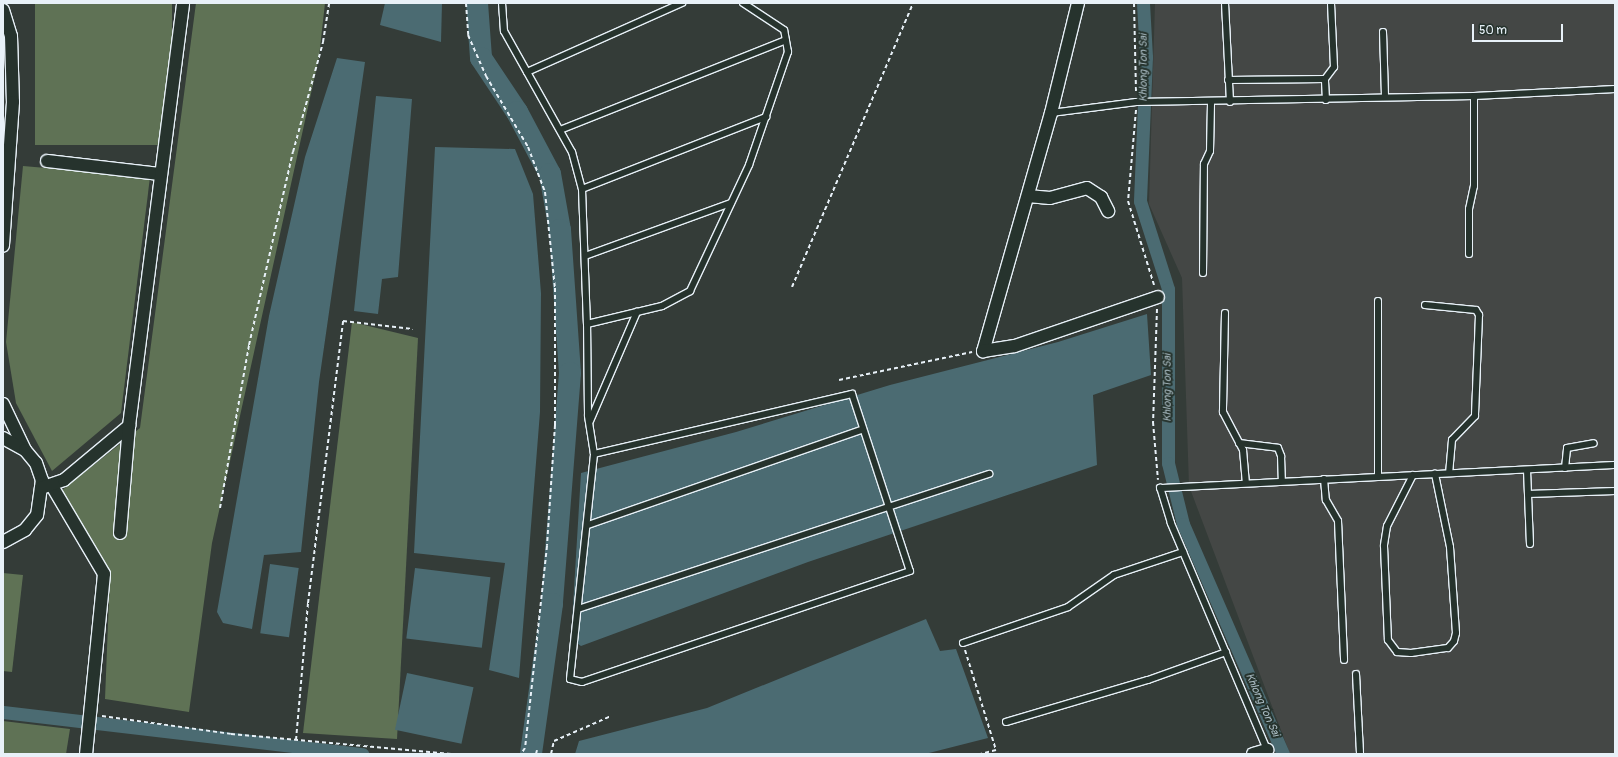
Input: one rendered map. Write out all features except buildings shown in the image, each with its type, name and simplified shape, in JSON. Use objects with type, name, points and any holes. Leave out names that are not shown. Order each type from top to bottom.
[{"type":"street","points":[[120,533],[129,426],[160,174],[184,3]]},
{"type":"street","points":[[1078,3],[1051,113],[983,351],[1015,346],[1158,296]]},
{"type":"street","points":[[3,10],[11,36],[13,102],[7,143],[3,246]]},
{"type":"street","points":[[48,161],[160,174]]},
{"type":"street","points":[[1028,196],[1050,198],[1087,188],[1101,197],[1108,211]]},
{"type":"street","points":[[3,404],[25,450],[36,464],[42,480],[104,574],[86,754]]},
{"type":"street","points":[[3,542],[25,530],[37,515],[47,487],[64,480],[129,426]]},
{"type":"street","points":[[3,438],[25,450]]},
{"type":"street","points":[[1253,754],[1268,752]]},
{"type":"lane","points":[[502,3],[504,31],[572,152],[582,189],[589,422],[594,454],[588,525],[570,679],[582,682],[910,571],[852,394],[594,454]]},
{"type":"lane","points":[[527,72],[682,3]]},
{"type":"lane","points":[[587,324],[662,306],[690,291],[731,203],[766,117],[788,52],[784,30],[743,3]]},
{"type":"lane","points":[[1225,3],[1230,102]]},
{"type":"lane","points":[[1326,100],[1325,79],[1334,67],[1332,3]]},
{"type":"lane","points":[[1383,32],[1385,97]]},
{"type":"lane","points":[[560,130],[786,40]]},
{"type":"lane","points":[[1228,80],[1325,79]]},
{"type":"lane","points":[[1051,113],[1137,102],[1230,102],[1474,96],[1615,89]]},
{"type":"lane","points":[[1469,254],[1469,209],[1474,186],[1474,96]]},
{"type":"lane","points":[[1203,273],[1204,164],[1210,151],[1211,102]]},
{"type":"lane","points":[[582,189],[766,117]]},
{"type":"lane","points":[[585,256],[731,203]]},
{"type":"lane","points":[[1378,301],[1378,476]]},
{"type":"lane","points":[[1425,305],[1476,310],[1479,315],[1475,416],[1452,440],[1449,473]]},
{"type":"lane","points":[[589,422],[637,312]]},
{"type":"lane","points":[[1225,313],[1223,412],[1239,442],[1245,463],[1246,483]]},
{"type":"lane","points":[[588,525],[863,429]]},
{"type":"lane","points":[[1239,442],[1278,448],[1281,456],[1282,481]]},
{"type":"lane","points":[[1565,468],[1567,448],[1594,442]]},
{"type":"lane","points":[[1268,752],[1183,552],[1161,488],[1378,476],[1615,466]]},
{"type":"lane","points":[[1527,470],[1530,544]]},
{"type":"lane","points":[[578,609],[989,474]]},
{"type":"lane","points":[[1413,475],[1387,526],[1384,546],[1388,640],[1397,652],[1411,653],[1448,648],[1454,641],[1456,633],[1450,547],[1435,474]]},
{"type":"lane","points":[[1324,479],[1324,496],[1338,521],[1344,660]]},
{"type":"lane","points":[[1528,494],[1615,491]]},
{"type":"lane","points":[[963,643],[1068,607],[1114,575],[1183,552]]},
{"type":"lane","points":[[1006,722],[1148,680],[1226,652]]},
{"type":"lane","points":[[1356,674],[1360,754]]},
{"type":"path","points":[[220,508],[249,345],[293,152],[324,42],[329,3]]},
{"type":"path","points":[[466,3],[471,42],[486,76],[528,147],[545,192],[555,288],[555,425],[547,546],[527,733],[521,754]]},
{"type":"path","points":[[792,287],[913,3]]},
{"type":"path","points":[[1134,3],[1137,102],[1128,201],[1158,296],[1153,422],[1154,466],[1161,488]]},
{"type":"path","points":[[296,740],[308,603],[344,321],[413,329]]},
{"type":"path","points":[[839,380],[917,362],[983,351]]},
{"type":"path","points":[[963,643],[996,750],[980,754]]},
{"type":"path","points":[[90,711],[109,718],[296,740],[451,754]]},
{"type":"path","points":[[551,754],[554,741],[611,716]]},
{"type":"path","points":[[536,754],[537,750]]},
{"type":"shaded area","points":[[1155,3],[1615,3],[1615,754],[1290,754],[1189,486],[1182,278],[1149,204]]},
{"type":"green space","points":[[35,3],[172,3],[172,145],[35,145]]},
{"type":"green space","points":[[196,3],[325,3],[319,57],[212,543],[189,712],[105,699],[110,574],[61,491],[140,428]]},
{"type":"green space","points":[[23,166],[150,177],[121,413],[52,471],[16,403],[6,342]]},
{"type":"green space","points":[[352,322],[418,338],[397,739],[303,733]]},
{"type":"green space","points":[[3,573],[23,575],[12,672],[3,671]]},
{"type":"green space","points":[[3,721],[70,729],[66,754],[3,754]]},
{"type":"water","points":[[385,3],[442,3],[441,42],[380,25]]},
{"type":"water","points":[[337,58],[365,62],[319,382],[301,552],[264,555],[252,629],[223,623],[217,612],[269,316],[305,157]]},
{"type":"water","points":[[376,96],[412,99],[398,277],[382,279],[378,314],[354,311]]},
{"type":"water","points":[[435,147],[515,149],[533,194],[541,293],[540,412],[519,678],[489,670],[505,563],[414,553]]},
{"type":"water","points":[[1147,314],[1151,375],[1093,395],[1097,465],[808,562],[581,646],[571,639],[581,473],[736,432],[890,385],[1058,342]]},
{"type":"water","points":[[270,564],[299,568],[289,637],[260,633]]},
{"type":"water","points":[[415,568],[490,577],[482,648],[406,638]]},
{"type":"water","points":[[926,619],[940,651],[956,649],[988,738],[925,754],[575,754],[579,741],[707,708]]},
{"type":"water","points":[[407,673],[474,687],[461,744],[395,730]]},
{"type":"waterway","points":[[477,3],[481,58],[517,112],[550,174],[560,230],[570,373],[552,604],[531,754]]},
{"type":"waterway","name":"Khlong Ton Sai","points":[[1143,3],[1146,57],[1140,201],[1168,289],[1168,463],[1183,524],[1283,754]]},
{"type":"waterway","points":[[3,712],[363,754]]}]
